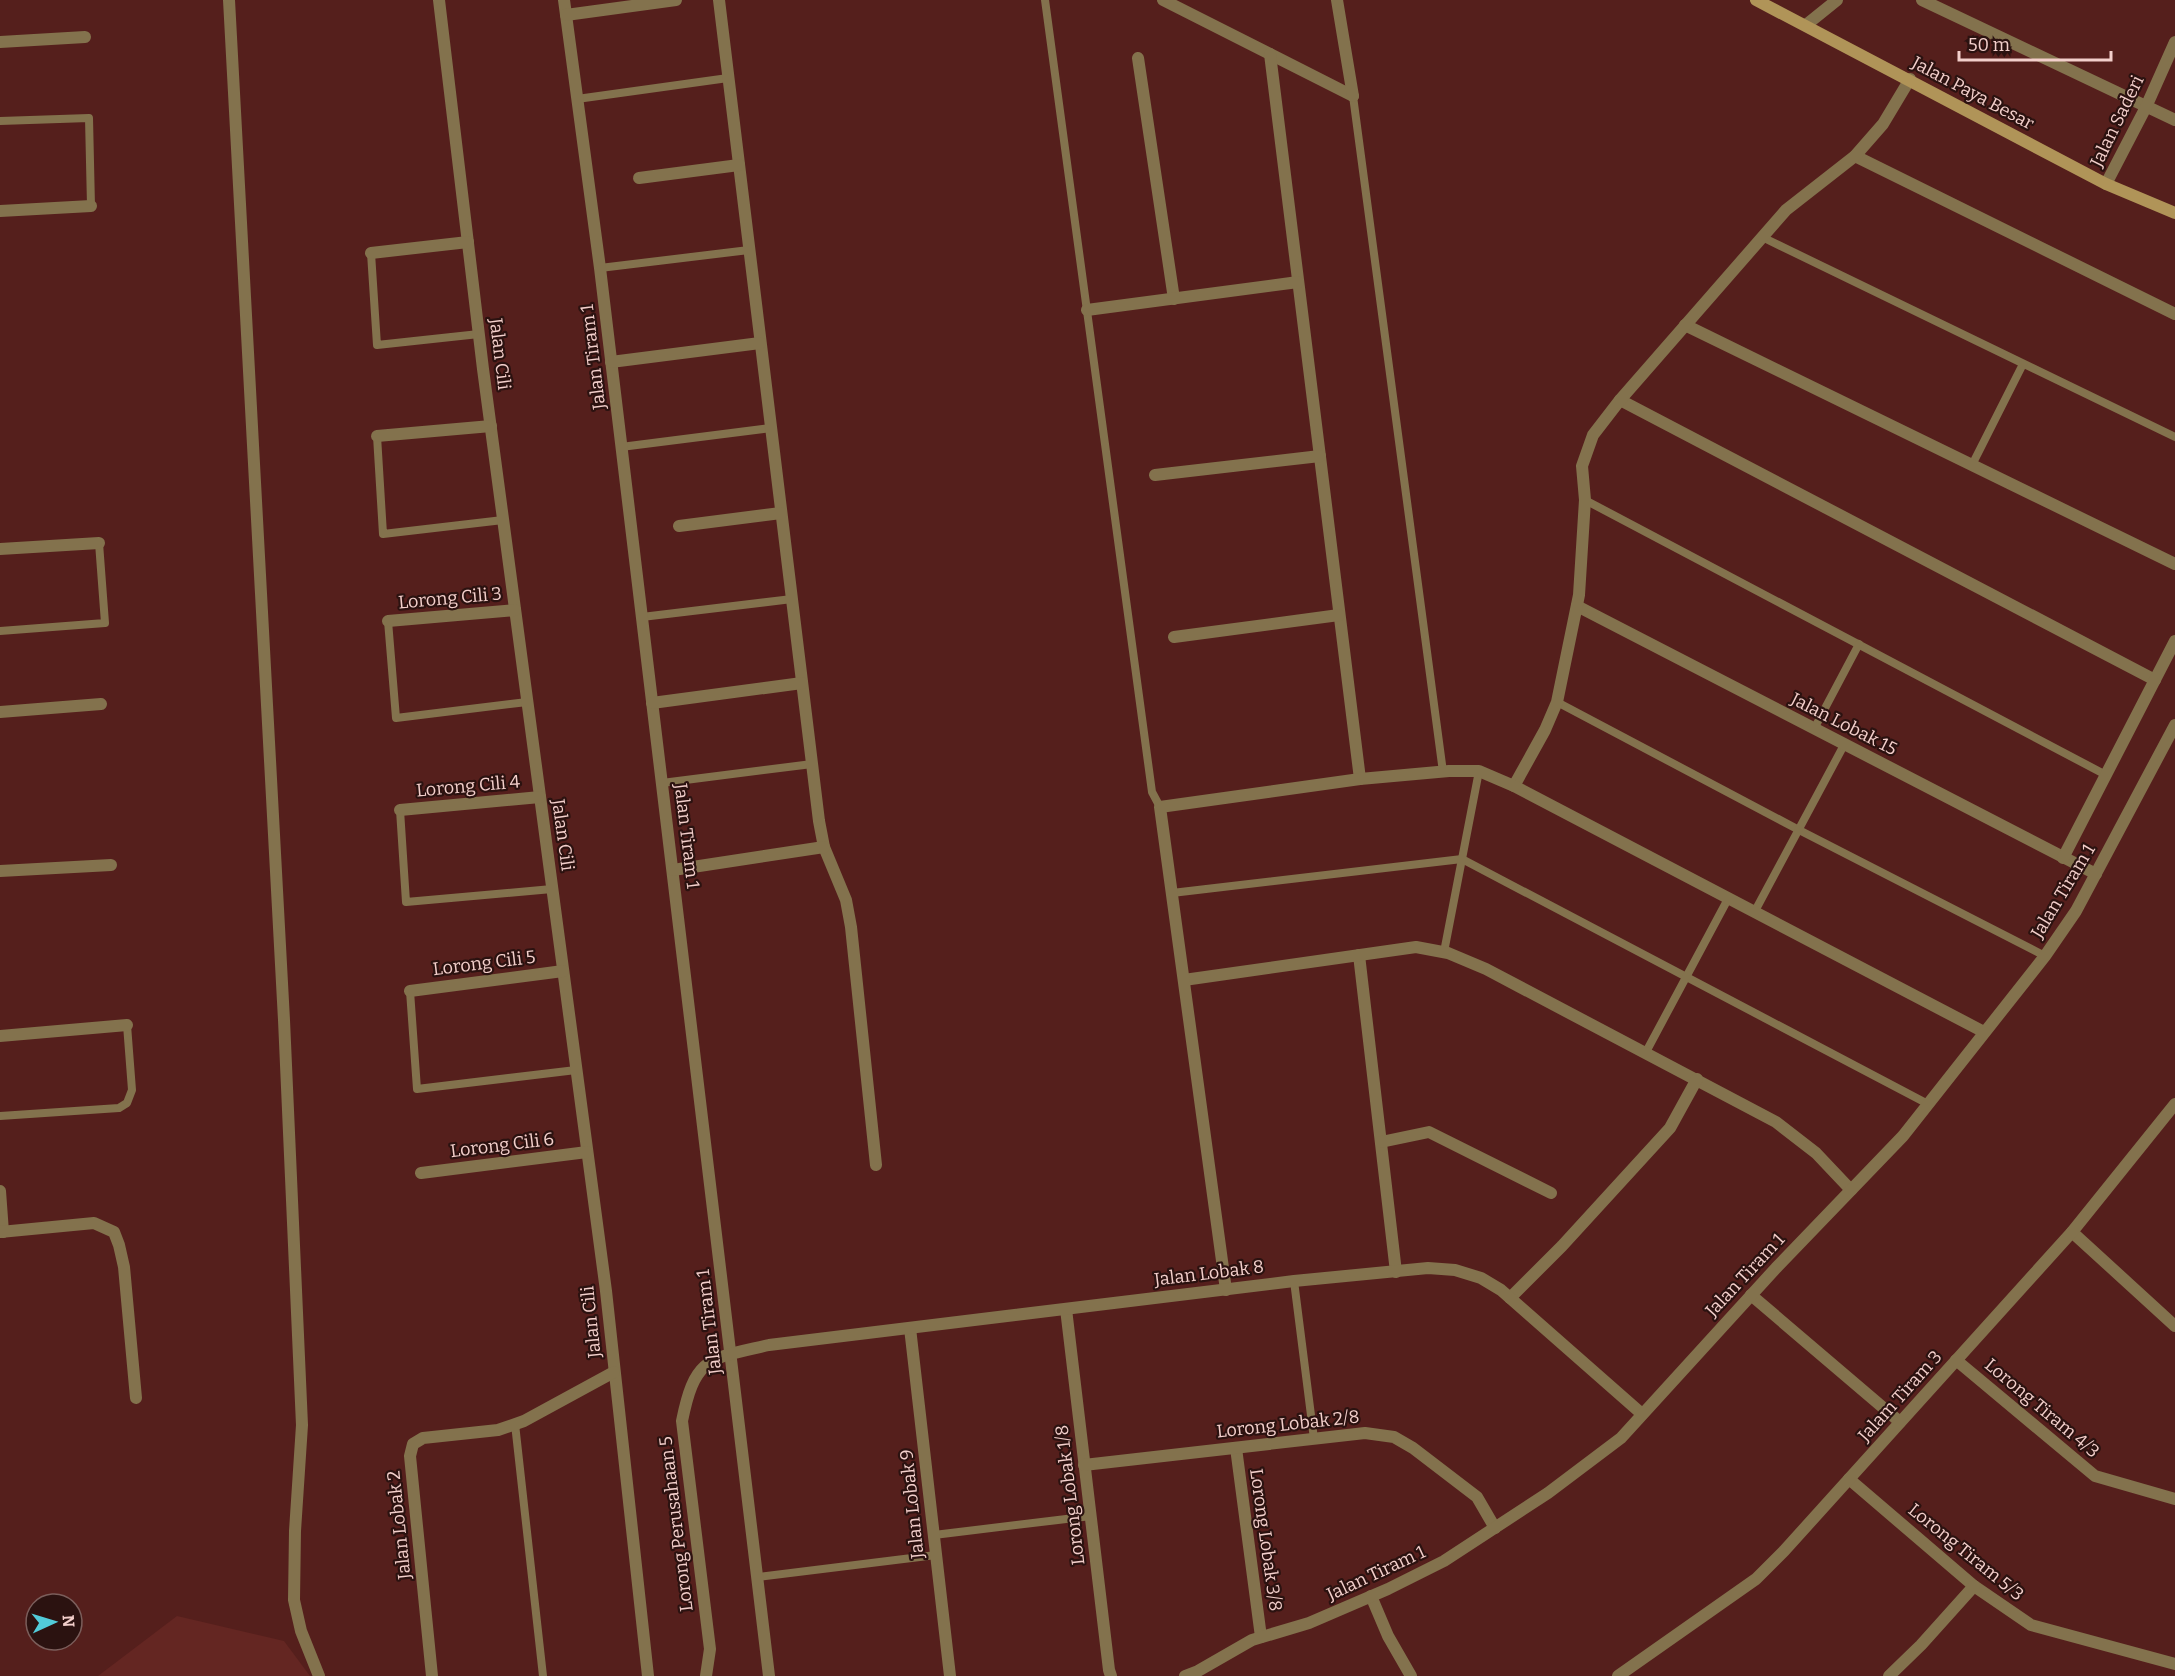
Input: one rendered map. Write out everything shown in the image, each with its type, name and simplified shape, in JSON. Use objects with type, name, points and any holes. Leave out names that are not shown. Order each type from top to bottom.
[{"type":"street","points":[[229,0],[281,961],[302,1425],[295,1532],[294,1600],[301,1631],[320,1676]]},
{"type":"street","name":"Jalan Cili","points":[[439,0],[479,334],[587,1152],[648,1676]]},
{"type":"street","name":"Jalan Tiram 1","points":[[564,0],[600,268],[770,1676]]},
{"type":"street","points":[[566,15],[675,0]]},
{"type":"street","points":[[718,0],[812,764],[824,847],[846,900],[851,927],[876,1165]]},
{"type":"street","points":[[1163,0],[1353,96]]},
{"type":"street","points":[[1337,0],[1353,96]]},
{"type":"street","name":"Jalan Paya Besar","points":[[1756,0],[2106,184],[2175,213]]},
{"type":"street","points":[[1806,26],[1837,0]]},
{"type":"street","points":[[1922,0],[2175,120]]},
{"type":"street","points":[[0,42],[85,37]]},
{"type":"street","name":"Jalan Saderi","points":[[2106,184],[2146,107],[2175,42]]},
{"type":"street","points":[[1270,54],[1360,779]]},
{"type":"street","points":[[1138,58],[1174,298]]},
{"type":"street","points":[[1514,786],[1545,730],[1557,702],[1577,606],[1585,500],[1582,466],[1593,435],[1620,400],[1786,210],[1856,156],[1883,124],[1910,79]]},
{"type":"street","points":[[1856,156],[2175,314]]},
{"type":"street","points":[[639,178],[739,165]]},
{"type":"street","points":[[0,211],[91,206]]},
{"type":"street","points":[[371,253],[468,242]]},
{"type":"street","points":[[1087,310],[1298,282]]},
{"type":"street","points":[[1685,325],[2175,564]]},
{"type":"street","points":[[611,362],[760,343]]},
{"type":"street","points":[[1620,400],[2155,680]]},
{"type":"street","points":[[377,436],[491,426]]},
{"type":"street","points":[[1155,475],[1320,456]]},
{"type":"street","points":[[679,526],[781,513]]},
{"type":"street","points":[[0,549],[99,543]]},
{"type":"street","name":"Jalan Lobak 15","points":[[1577,606],[2096,874]]},
{"type":"street","name":"Lorong Cili 3","points":[[388,621],[515,610]]},
{"type":"street","points":[[1174,637],[1340,615]]},
{"type":"street","points":[[2063,858],[2175,641]]},
{"type":"street","points":[[652,703],[802,682]]},
{"type":"street","points":[[0,712],[101,704]]},
{"type":"street","name":"Jalan Tiram 1","points":[[1185,1676],[1252,1640],[1309,1623],[1444,1561],[1548,1493],[1621,1438],[1751,1295],[1903,1136],[2044,956],[2076,912],[2175,725]]},
{"type":"street","points":[[1226,1290],[1160,807],[1360,779],[1479,771],[1514,786],[1729,897],[1984,1032]]},
{"type":"street","name":"Lorong Cili 4","points":[[400,810],[540,797]]},
{"type":"street","points":[[673,870],[824,847]]},
{"type":"street","points":[[0,871],[111,865]]},
{"type":"street","points":[[1184,980],[1416,947],[1444,952],[1486,969],[1776,1122],[1816,1153],[1851,1190]]},
{"type":"street","points":[[1359,955],[1396,1272]]},
{"type":"street","name":"Lorong Cili 5","points":[[410,991],[563,971]]},
{"type":"street","points":[[0,1036],[127,1025]]},
{"type":"street","points":[[1510,1298],[1562,1246],[1670,1128],[1697,1079]]},
{"type":"street","name":"Jalam Tiram 3","points":[[1618,1676],[1756,1579],[2072,1232],[2175,1104]]},
{"type":"street","points":[[1381,1142],[1429,1132],[1551,1193]]},
{"type":"street","name":"Lorong Cili 6","points":[[421,1173],[587,1152]]},
{"type":"street","points":[[0,1191],[2,1232],[94,1222],[114,1232],[124,1267],[136,1398]]},
{"type":"street","points":[[2072,1232],[2175,1326]]},
{"type":"street","name":"Jalan Lobak 8","points":[[731,1354],[769,1345],[1294,1281],[1428,1268],[1455,1270],[1481,1278],[1510,1298],[1642,1414]]},
{"type":"street","points":[[1751,1295],[1900,1422]]},
{"type":"street","name":"Lorong Lobak 1/8","points":[[1066,1309],[1111,1676]]},
{"type":"street","name":"Jalan Lobak 9","points":[[910,1328],[950,1676]]},
{"type":"street","name":"Lorong Perusahaan 5","points":[[706,1676],[710,1649],[682,1421],[688,1390],[698,1372],[708,1362],[731,1354]]},
{"type":"street","name":"Lorong Tiram 4/3","points":[[1956,1360],[2095,1476],[2175,1499]]},
{"type":"street","name":"Jalan Lobak 2","points":[[432,1676],[410,1456],[413,1444],[423,1438],[498,1430],[515,1424],[614,1372]]},
{"type":"street","name":"Lorong Lobak 2/8","points":[[1084,1465],[1365,1433],[1394,1437],[1413,1448],[1477,1497],[1495,1528]]},
{"type":"street","name":"Lorong Lobak 3/8","points":[[1236,1448],[1261,1637]]},
{"type":"street","name":"Lorong Tiram 5/3","points":[[1849,1479],[1974,1586],[2031,1625],[2175,1664]]},
{"type":"street","points":[[1889,1676],[1921,1645],[1974,1586]]},
{"type":"street","points":[[1371,1596],[1388,1636],[1412,1676]]},
{"type":"lane","points":[[1045,0],[1152,792],[1160,807]]},
{"type":"lane","points":[[577,99],[728,78]]},
{"type":"lane","points":[[1353,96],[1443,772]]},
{"type":"lane","points":[[0,121],[89,118],[91,206]]},
{"type":"lane","points":[[1762,237],[2175,437]]},
{"type":"lane","points":[[600,268],[749,250]]},
{"type":"lane","points":[[371,253],[377,345],[479,334]]},
{"type":"lane","points":[[1972,465],[2023,364]]},
{"type":"lane","points":[[621,447],[771,428]]},
{"type":"lane","points":[[377,436],[383,534],[503,520]]},
{"type":"lane","points":[[1585,500],[2106,775]]},
{"type":"lane","points":[[0,631],[105,623],[99,543]]},
{"type":"lane","points":[[642,617],[792,599]]},
{"type":"lane","points":[[388,621],[396,718],[527,702]]},
{"type":"lane","points":[[1814,729],[1859,644]]},
{"type":"lane","points":[[1557,702],[2044,956]]},
{"type":"lane","points":[[1755,911],[1844,745]]},
{"type":"lane","points":[[662,783],[812,764]]},
{"type":"lane","points":[[1444,952],[1479,771]]},
{"type":"lane","points":[[400,810],[406,903],[552,889]]},
{"type":"lane","points":[[1172,893],[1462,859],[1928,1104]]},
{"type":"lane","points":[[1646,1052],[1729,897]]},
{"type":"lane","points":[[410,991],[417,1089],[576,1070]]},
{"type":"lane","points":[[0,1116],[119,1108],[127,1103],[132,1090],[127,1025]]},
{"type":"lane","points":[[1294,1281],[1314,1439]]},
{"type":"lane","points":[[515,1424],[543,1676]]},
{"type":"lane","points":[[934,1536],[1090,1516]]},
{"type":"lane","points":[[758,1577],[936,1555]]},
{"type":"shaded area","points":[[177,1616],[284,1641],[310,1676],[98,1676]]}]
